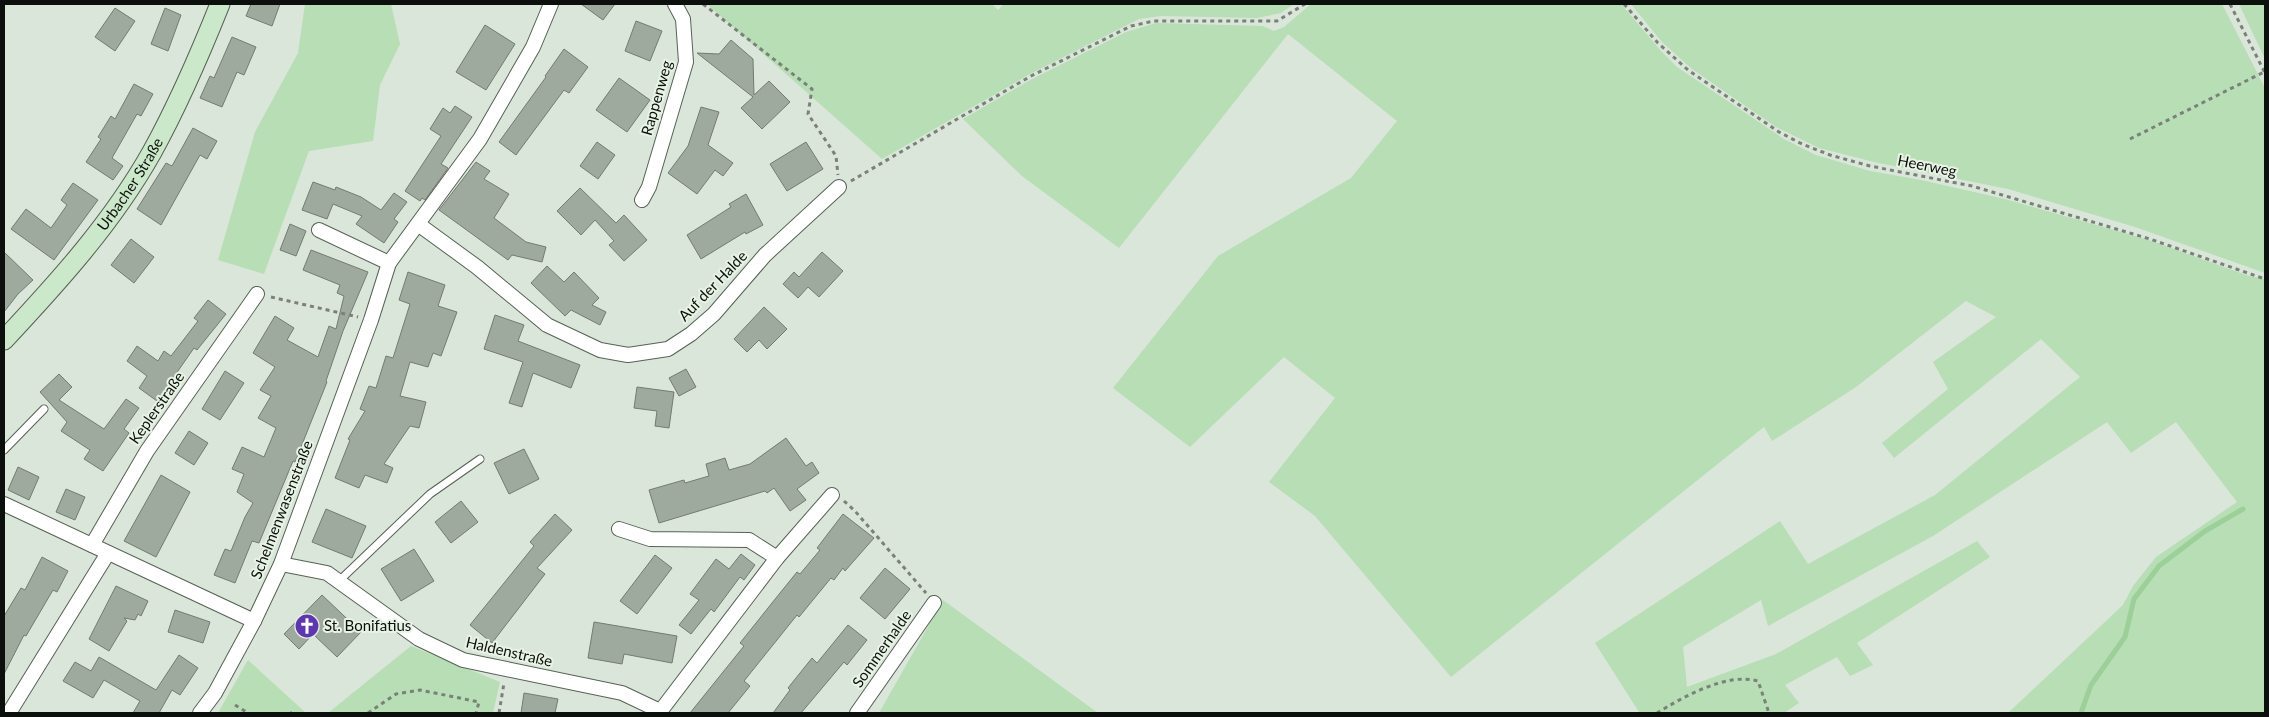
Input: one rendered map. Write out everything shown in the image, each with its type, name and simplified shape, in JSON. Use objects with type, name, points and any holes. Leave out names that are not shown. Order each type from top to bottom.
[{"type":"street","name":"Urbacher Straße","points":[[4,340],[70,269],[115,210],[152,152],[220,4]]},
{"type":"street","name":"Schelmenwasenstraße","points":[[200,713],[215,693],[282,564],[371,320],[389,263],[480,138],[533,47],[550,4]]},
{"type":"street","name":"Rappenweg","points":[[642,200],[649,186],[686,62],[683,19],[676,4]]},
{"type":"street","name":"Auf der Halde","points":[[418,224],[477,267],[547,325],[600,350],[628,355],[668,349],[691,334],[714,314],[765,256],[839,187]]},
{"type":"street","points":[[319,230],[389,263]]},
{"type":"street","name":"Keplerstraße","points":[[92,545],[147,451],[257,294]]},
{"type":"street","name":"Haldenstraße","points":[[282,564],[328,572],[419,639],[463,660],[622,692],[659,712],[777,558],[832,495]]},
{"type":"street","points":[[4,504],[254,621]]},
{"type":"street","points":[[619,529],[650,539],[749,540],[777,558]]},
{"type":"street","points":[[9,713],[108,553]]},
{"type":"street","name":"Sommerhalde","points":[[857,713],[934,603]]},
{"type":"lane","points":[[4,450],[44,409]]},
{"type":"lane","points":[[339,581],[430,494],[480,459]]},
{"type":"path","points":[[703,4],[812,89],[808,114],[836,156]]},
{"type":"path","points":[[839,187],[1031,76],[1131,26],[1154,21],[1276,21],[1304,4]]},
{"type":"path","name":"Heerweg","points":[[1624,4],[1658,43],[1688,70],[1779,132],[1802,144],[1830,155],[1870,166],[1972,186],[2150,239],[2265,279]]},
{"type":"path","points":[[2130,139],[2265,73],[2230,4]]},
{"type":"path","points":[[257,294],[371,320]]},
{"type":"path","points":[[848,503],[934,603]]},
{"type":"path","points":[[499,713],[506,670]]},
{"type":"path","points":[[1657,713],[1701,690],[1733,680],[1748,678],[1758,681],[1769,713]]},
{"type":"path","points":[[368,713],[396,694],[420,690],[478,702],[476,713]]},
{"type":"path","points":[[235,705],[248,713]]},
{"type":"green space","points":[[305,4],[391,4],[400,44],[380,85],[373,141],[309,151],[264,274],[218,260],[255,132],[298,53]]},
{"type":"green space","points":[[707,4],[992,4],[998,10],[1004,4],[1294,4],[1281,13],[1257,18],[1161,16],[1139,19],[1030,74],[882,159]]},
{"type":"green space","points":[[1311,4],[1621,4],[1677,67],[1784,139],[1816,155],[1870,171],[1921,180],[2005,199],[2149,240],[2249,276],[2265,279],[2265,713],[2008,713],[2123,605],[2133,586],[2156,557],[2237,502],[2176,422],[2131,453],[2107,422],[1933,536],[1768,626],[1761,600],[1683,647],[1687,687],[1776,654],[1977,541],[1990,557],[1857,643],[1873,665],[1850,676],[1837,657],[1785,685],[1799,703],[1784,713],[1638,713],[1595,643],[1780,521],[1808,564],[1935,495],[2080,377],[2041,339],[1894,458],[1882,443],[1948,389],[1933,362],[1996,317],[1966,301],[1856,387],[1772,441],[1764,427],[1451,677],[1315,516],[1269,482],[1335,398],[1284,357],[1190,447],[1113,388],[1218,256],[1351,178],[1397,121],[1288,34],[1119,248],[1022,176],[963,119],[1032,79],[1126,32],[1156,23],[1263,26],[1274,31],[1284,27]]},
{"type":"green space","points":[[1631,4],[2222,4],[2265,88],[2265,273],[2135,227],[2008,189],[1874,162],[1819,148],[1776,127],[1692,69],[1662,42]]},
{"type":"green space","points":[[2239,4],[2265,4],[2265,59]]},
{"type":"green space","points":[[943,600],[1098,713],[879,713]]},
{"type":"green space","points":[[411,646],[500,682],[493,713],[328,713]]},
{"type":"green space","points":[[248,660],[306,713],[218,713]]},
{"type":"building","points":[[251,4],[280,4],[272,26],[246,16]]},
{"type":"building","points":[[581,4],[615,4],[603,20]]},
{"type":"building","points":[[115,8],[135,21],[115,51],[95,37]]},
{"type":"building","points":[[165,8],[181,15],[168,51],[151,44]]},
{"type":"building","points":[[636,21],[662,31],[650,61],[625,51]]},
{"type":"building","points":[[485,25],[515,44],[486,90],[456,72]]},
{"type":"building","points":[[232,37],[256,47],[244,75],[237,72],[222,107],[200,98],[210,76],[214,78]]},
{"type":"building","points":[[731,40],[753,59],[754,95],[769,81],[790,102],[762,129],[741,108],[753,97],[697,53],[719,54]]},
{"type":"building","points":[[564,49],[588,67],[569,93],[564,90],[516,155],[499,142]]},
{"type":"building","points":[[619,78],[650,100],[627,132],[596,110]]},
{"type":"building","points":[[134,84],[153,94],[141,116],[137,114],[112,158],[123,166],[113,180],[86,162],[101,139],[98,137],[111,116],[115,119]]},
{"type":"building","points":[[455,106],[472,117],[441,164],[448,168],[425,200],[422,198],[420,201],[405,191],[441,136],[430,129],[443,108],[450,113]]},
{"type":"building","points":[[701,107],[719,112],[708,145],[733,163],[723,176],[715,170],[697,194],[668,173],[688,146]]},
{"type":"building","points":[[193,128],[217,141],[207,159],[200,155],[161,225],[137,209],[166,163],[172,166]]},
{"type":"building","points":[[597,142],[615,155],[598,179],[580,166]]},
{"type":"building","points":[[806,142],[823,169],[787,191],[770,164]]},
{"type":"building","points":[[476,162],[490,171],[484,179],[509,194],[494,218],[526,242],[546,247],[542,262],[512,255],[508,260],[439,210]]},
{"type":"building","points":[[313,182],[335,190],[336,187],[361,197],[381,210],[394,193],[407,202],[394,219],[398,222],[384,243],[356,224],[362,216],[333,204],[327,219],[302,210]]},
{"type":"building","points":[[73,183],[98,200],[54,260],[11,229],[26,209],[51,228],[67,205],[61,200]]},
{"type":"building","points":[[580,188],[616,223],[624,215],[647,240],[624,261],[609,245],[614,241],[595,220],[581,235],[557,211]]},
{"type":"building","points":[[746,194],[763,225],[746,234],[745,232],[701,259],[687,235],[731,207],[729,204]]},
{"type":"building","points":[[290,224],[306,231],[296,256],[280,250]]},
{"type":"building","points":[[131,239],[154,257],[134,283],[111,265]]},
{"type":"building","points":[[311,250],[368,272],[343,331],[327,382],[295,462],[293,461],[259,543],[252,541],[235,583],[214,575],[225,549],[231,551],[253,503],[237,492],[244,474],[232,469],[242,447],[264,457],[276,428],[258,418],[271,396],[260,390],[275,367],[253,353],[275,316],[294,328],[287,340],[318,357],[329,326],[336,329],[344,296],[337,293],[340,285],[303,270]]},
{"type":"building","points":[[4,252],[33,280],[18,294],[4,312]]},
{"type":"building","points":[[822,252],[843,271],[819,297],[808,287],[798,298],[783,284],[794,272],[799,277]]},
{"type":"building","points":[[547,266],[564,282],[574,272],[599,298],[592,305],[606,312],[600,325],[571,310],[565,316],[531,283]]},
{"type":"building","points":[[408,272],[445,285],[438,306],[457,312],[441,356],[433,353],[428,367],[410,362],[400,396],[426,402],[419,428],[410,426],[384,464],[393,468],[387,483],[365,475],[359,488],[335,478],[350,440],[348,439],[365,411],[360,409],[369,386],[376,388],[386,356],[393,358],[410,304],[399,300]]},
{"type":"building","points":[[208,300],[226,314],[197,350],[194,348],[157,401],[139,388],[147,376],[127,361],[137,346],[158,361],[164,351],[171,356],[198,321],[194,318]]},
{"type":"building","points":[[764,307],[787,329],[767,349],[759,340],[747,352],[734,339]]},
{"type":"building","points":[[495,315],[524,325],[518,341],[580,365],[571,388],[533,373],[522,407],[509,403],[523,362],[484,349]]},
{"type":"building","points":[[686,369],[696,387],[679,396],[669,378]]},
{"type":"building","points":[[225,371],[244,383],[220,420],[202,409]]},
{"type":"building","points":[[59,374],[72,387],[59,400],[104,429],[126,399],[139,408],[124,429],[129,433],[103,471],[84,459],[90,450],[61,431],[67,422],[40,392]]},
{"type":"building","points":[[637,387],[674,392],[669,428],[655,426],[657,411],[634,408]]},
{"type":"building","points":[[189,431],[208,443],[194,465],[175,453]]},
{"type":"building","points":[[786,438],[806,466],[812,462],[819,473],[797,489],[806,500],[790,511],[774,488],[767,493],[765,491],[659,523],[649,490],[684,480],[685,483],[709,476],[706,464],[725,458],[729,470],[750,464]]},
{"type":"building","points":[[524,449],[539,479],[509,494],[494,463]]},
{"type":"building","points":[[18,467],[39,477],[29,500],[8,490]]},
{"type":"building","points":[[161,475],[190,492],[156,557],[124,541]]},
{"type":"building","points":[[66,489],[85,497],[75,520],[56,512]]},
{"type":"building","points":[[461,501],[478,522],[451,543],[435,522]]},
{"type":"building","points":[[326,509],[366,526],[352,558],[312,542]]},
{"type":"building","points":[[555,514],[572,530],[537,568],[545,574],[492,643],[470,625],[534,546],[530,542]]},
{"type":"building","points":[[843,514],[874,538],[845,571],[843,568],[834,580],[831,578],[799,617],[797,615],[744,681],[750,686],[728,713],[690,713],[744,646],[740,643],[797,572],[800,574],[820,550],[817,548]]},
{"type":"building","points":[[414,549],[434,581],[401,601],[381,569]]},
{"type":"building","points":[[741,554],[755,565],[744,580],[740,577],[714,612],[711,609],[691,634],[679,625],[699,600],[690,594],[716,559],[729,569]]},
{"type":"building","points":[[655,555],[672,568],[637,614],[620,601]]},
{"type":"building","points":[[42,557],[68,571],[57,592],[53,590],[26,636],[24,635],[4,674],[4,616],[21,588],[25,590]]},
{"type":"building","points":[[885,568],[910,589],[885,619],[860,598]]},
{"type":"building","points":[[116,586],[148,601],[141,616],[138,614],[135,620],[124,618],[127,621],[109,651],[89,639]]},
{"type":"building","name":"St. Bonifatius","points":[[322,595],[361,632],[337,657],[313,634],[299,649],[284,634]]},
{"type":"building","points":[[175,610],[210,622],[203,643],[168,632]]},
{"type":"building","points":[[594,622],[677,636],[672,663],[624,654],[622,664],[588,658]]},
{"type":"building","points":[[848,625],[867,640],[847,665],[844,662],[801,713],[773,713],[790,690],[788,688],[812,658],[817,663]]},
{"type":"building","points":[[179,655],[198,668],[180,695],[172,690],[159,713],[133,713],[140,701],[104,680],[93,698],[63,681],[75,662],[91,671],[99,657],[156,690]]},
{"type":"building","points":[[524,693],[558,699],[555,713],[521,713]]},
{"type":"waterway","points":[[2081,713],[2091,685],[2125,637],[2134,599],[2159,566],[2205,531],[2243,509]]},
{"type":"place","name":"St. Bonifatius","points":[[307,626]]}]
